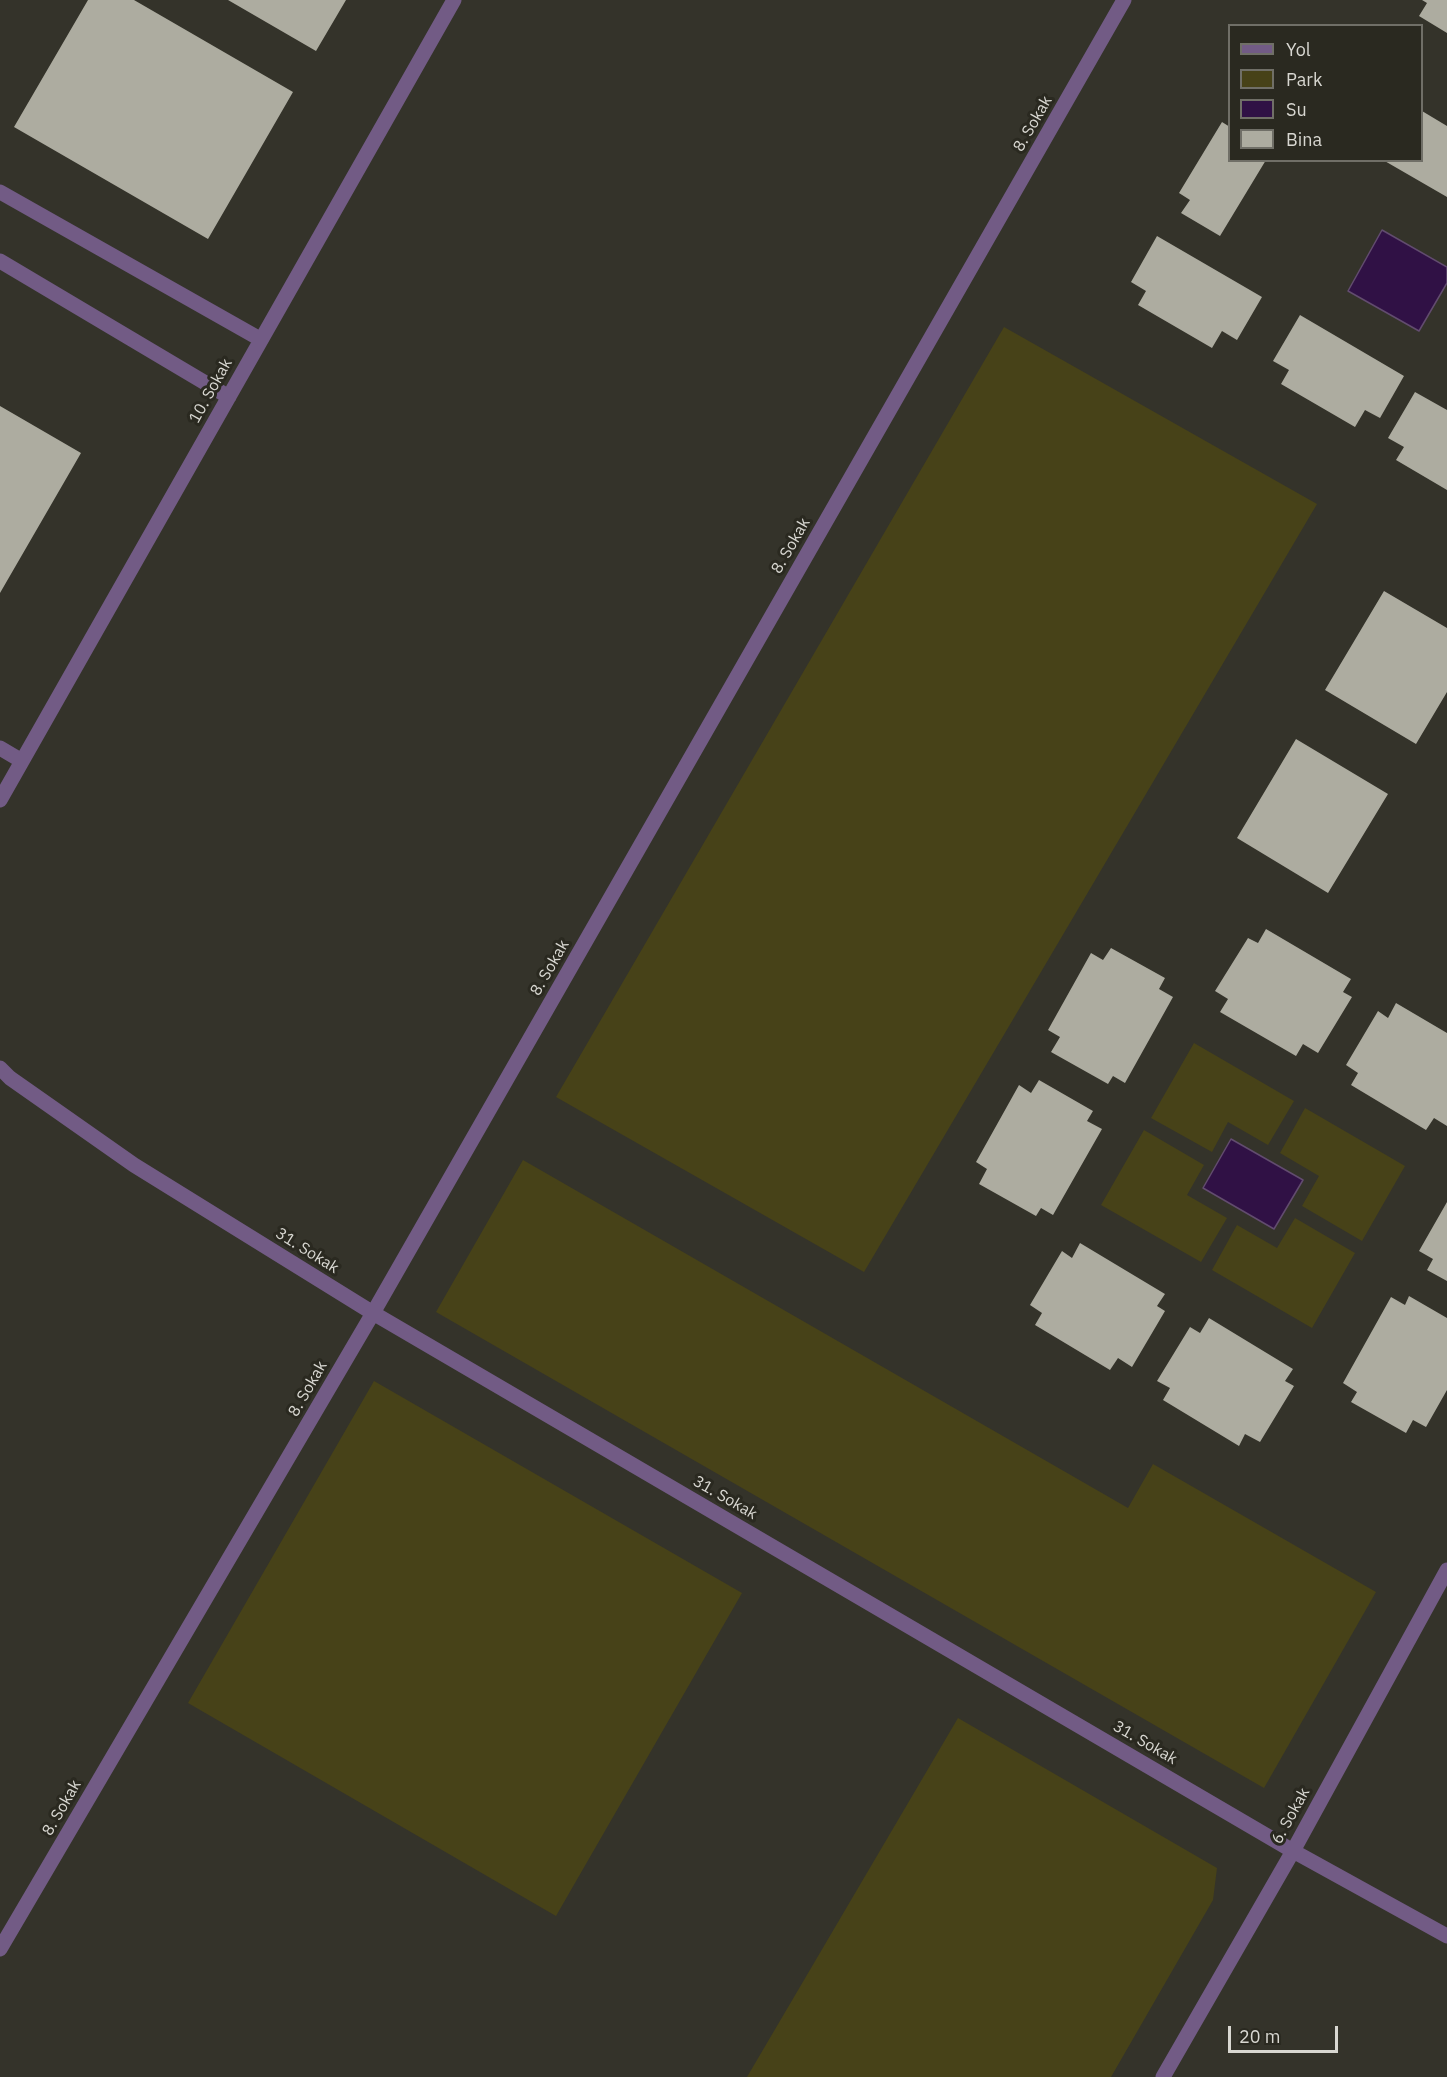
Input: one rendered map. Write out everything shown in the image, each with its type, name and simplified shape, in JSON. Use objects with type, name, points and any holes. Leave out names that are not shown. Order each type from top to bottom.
[{"type":"street","name":"10. Sokak","points":[[0,800],[454,0]]},
{"type":"street","name":"8. Sokak","points":[[0,1949],[373,1313],[1124,0]]},
{"type":"street","points":[[0,192],[260,339]]},
{"type":"street","points":[[0,261],[229,397]]},
{"type":"street","points":[[0,748],[22,761]]},
{"type":"street","name":"31. Sokak","points":[[0,1068],[10,1078],[134,1165],[373,1313],[1293,1851],[1447,1936]]},
{"type":"street","name":"6. Sokak","points":[[1163,2077],[1293,1851],[1447,1570]]},
{"type":"street","points":[[1433,1595],[1447,1603]]},
{"type":"green space","points":[[1004,327],[1317,504],[864,1272],[556,1097]]},
{"type":"green space","points":[[1194,1043],[1294,1101],[1268,1145],[1228,1122],[1212,1152],[1151,1118]]},
{"type":"green space","points":[[1305,1108],[1405,1166],[1362,1241],[1302,1206],[1319,1176],[1280,1153]]},
{"type":"green space","points":[[1144,1130],[1204,1165],[1187,1195],[1227,1218],[1201,1262],[1101,1205]]},
{"type":"green space","points":[[523,1160],[1128,1508],[1153,1464],[1376,1592],[1264,1788],[436,1312]]},
{"type":"green space","points":[[1295,1218],[1355,1253],[1312,1328],[1212,1270],[1237,1225],[1277,1248]]},
{"type":"green space","points":[[374,1381],[742,1593],[556,1916],[188,1703]]},
{"type":"green space","points":[[958,1718],[1217,1868],[1213,1900],[1111,2077],[747,2077]]},
{"type":"water","points":[[1382,230],[1447,267],[1447,283],[1419,331],[1348,291]]},
{"type":"water","points":[[1231,1139],[1303,1180],[1274,1229],[1203,1188]]},
{"type":"building","points":[[88,0],[134,0],[293,92],[208,239],[14,127]]},
{"type":"building","points":[[228,0],[346,0],[316,51]]},
{"type":"building","points":[[1422,0],[1447,0],[1447,33],[1419,16],[1427,3]]},
{"type":"building","points":[[1423,112],[1447,126],[1447,197],[1386,162],[1423,162]]},
{"type":"building","points":[[1222,122],[1228,126],[1228,162],[1265,162],[1220,236],[1181,213],[1190,200],[1179,193]]},
{"type":"building","points":[[1157,236],[1262,297],[1237,340],[1222,331],[1212,348],[1138,305],[1146,291],[1131,282]]},
{"type":"building","points":[[1300,315],[1404,376],[1380,418],[1365,410],[1355,427],[1281,384],[1289,370],[1273,361]]},
{"type":"building","points":[[1415,392],[1447,410],[1447,490],[1396,460],[1404,447],[1388,438]]},
{"type":"building","points":[[0,406],[81,453],[0,593]]},
{"type":"building","points":[[1384,591],[1447,628],[1447,692],[1416,744],[1325,690]]},
{"type":"building","points":[[1296,739],[1388,794],[1328,893],[1237,838]]},
{"type":"building","points":[[1266,929],[1351,979],[1343,992],[1352,997],[1318,1053],[1303,1044],[1296,1056],[1220,1012],[1228,999],[1215,991],[1248,938],[1258,943]]},
{"type":"building","points":[[1111,948],[1165,978],[1159,989],[1173,997],[1125,1083],[1113,1076],[1108,1084],[1051,1052],[1060,1037],[1048,1030],[1091,953],[1103,960]]},
{"type":"building","points":[[1396,1003],[1447,1033],[1447,1126],[1434,1118],[1426,1130],[1351,1085],[1358,1073],[1346,1065],[1378,1011],[1388,1018]]},
{"type":"building","points":[[1039,1080],[1093,1111],[1087,1121],[1102,1129],[1053,1215],[1041,1208],[1036,1216],[979,1184],[987,1169],[976,1162],[1019,1085],[1031,1093]]},
{"type":"building","points":[[1447,1202],[1447,1281],[1427,1270],[1433,1259],[1419,1251]]},
{"type":"building","points":[[1080,1243],[1165,1294],[1157,1306],[1165,1311],[1132,1367],[1118,1358],[1110,1370],[1035,1325],[1042,1313],[1030,1305],[1062,1251],[1072,1258]]},
{"type":"building","points":[[1409,1296],[1447,1318],[1447,1390],[1426,1427],[1413,1420],[1406,1433],[1351,1402],[1357,1392],[1343,1383],[1391,1297],[1405,1305]]},
{"type":"building","points":[[1209,1318],[1293,1369],[1285,1381],[1294,1386],[1260,1442],[1245,1434],[1239,1446],[1163,1400],[1170,1388],[1157,1381],[1190,1327],[1200,1333]]}]
